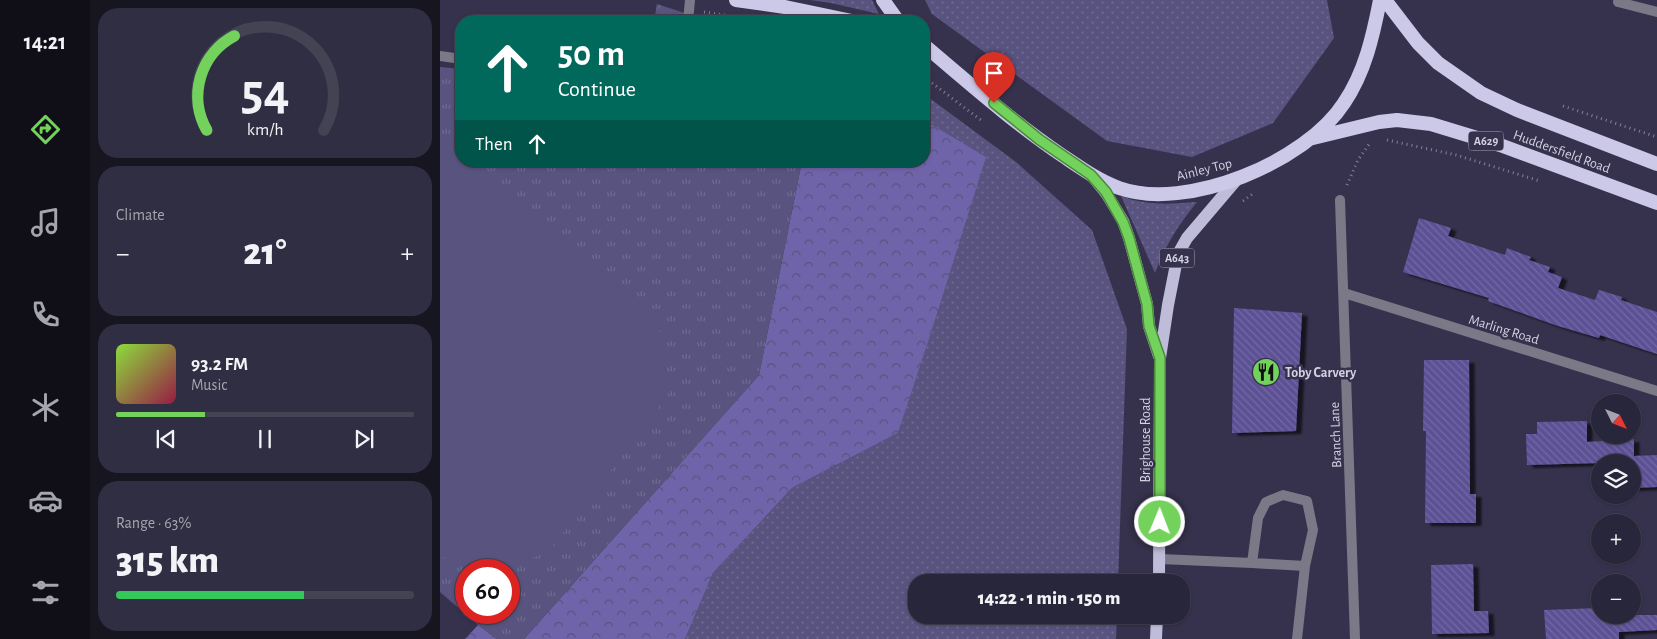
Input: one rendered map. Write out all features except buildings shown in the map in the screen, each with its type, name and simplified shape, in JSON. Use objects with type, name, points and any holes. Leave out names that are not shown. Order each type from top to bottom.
[{"type":"highway","points":[[736,0],[823,15]]},
{"type":"highway","points":[[883,0],[894,15]]},
{"type":"highway","name":"Ainley Top","points":[[930,51],[1040,140],[1091,175],[1118,188],[1141,194],[1187,193],[1238,178],[1277,161],[1310,139],[1329,121],[1344,104],[1360,74],[1374,35],[1380,0]]},
{"type":"highway","name":"Huddersfield Road","points":[[1385,0],[1418,43],[1438,63],[1481,93],[1517,110],[1657,164]]},
{"type":"highway","name":"Huddersfield Road","points":[[1310,139],[1388,121],[1397,120],[1431,124],[1500,145],[1657,203]]},
{"type":"main road","name":"A643","points":[[1091,175],[1106,192],[1123,222],[1147,304],[1149,326],[1160,358]]},
{"type":"main road","name":"A643","points":[[1160,358],[1178,254],[1187,238],[1238,178]]},
{"type":"main road","name":"Brighouse Road","points":[[1159,574],[1160,358]]},
{"type":"main road","points":[[1156,639],[1157,624]]},
{"type":"street","points":[[689,15],[690,0]]},
{"type":"street","points":[[1619,0],[1618,2],[1657,12]]},
{"type":"street","points":[[440,56],[455,58]]},
{"type":"street","name":"Branch Lane","points":[[1340,200],[1355,639]]},
{"type":"street","name":"Marling Road","points":[[1344,294],[1657,391]]},
{"type":"street","points":[[1252,563],[1258,518],[1266,502],[1283,495],[1307,501],[1313,530],[1304,566],[1297,639]]},
{"type":"street","points":[[1160,559],[1304,566]]},
{"type":"path","points":[[930,82],[986,124]]},
{"type":"path","points":[[1555,103],[1657,137]]},
{"type":"path","points":[[1380,139],[1456,156],[1548,184]]},
{"type":"path","points":[[1340,200],[1358,160],[1371,141],[1362,142]]},
{"type":"path","points":[[1238,205],[1258,190]]},
{"type":"green space","points":[[810,0],[872,0],[879,14],[831,3]]},
{"type":"green space","points":[[925,0],[1327,0],[1334,38],[1273,123],[1192,157],[1107,141],[932,14]]},
{"type":"green space","points":[[657,4],[691,15],[655,15]]},
{"type":"green space","points":[[440,67],[455,68],[455,167],[801,167],[759,375],[524,639],[497,639],[477,624],[520,624],[520,559],[455,559],[455,605],[440,592]]},
{"type":"green space","points":[[930,98],[1016,162],[1092,230],[1127,329],[1118,574],[908,574],[908,624],[1117,624],[1116,639],[685,639],[713,573],[792,488],[898,433],[985,157],[930,124]]},
{"type":"green space","points":[[930,124],[986,157],[898,433],[792,488],[713,573],[685,639],[524,639],[759,375],[801,167],[930,167]]},
{"type":"green space","points":[[440,148],[455,154],[455,167],[478,167],[658,319],[668,395],[550,550],[520,563],[520,559],[455,559],[455,563],[440,556]]},
{"type":"green space","points":[[1121,196],[1149,203],[1197,202],[1173,236],[1155,273]]},
{"type":"green space","points":[[478,625],[497,639],[465,639]]},
{"type":"place","name":"Toby Carvery","points":[[1266,372]]},
{"type":"route","points":[[994,103],[1040,140],[1091,175],[1106,192],[1123,222],[1147,304],[1149,326],[1160,358],[1160,522]]}]
